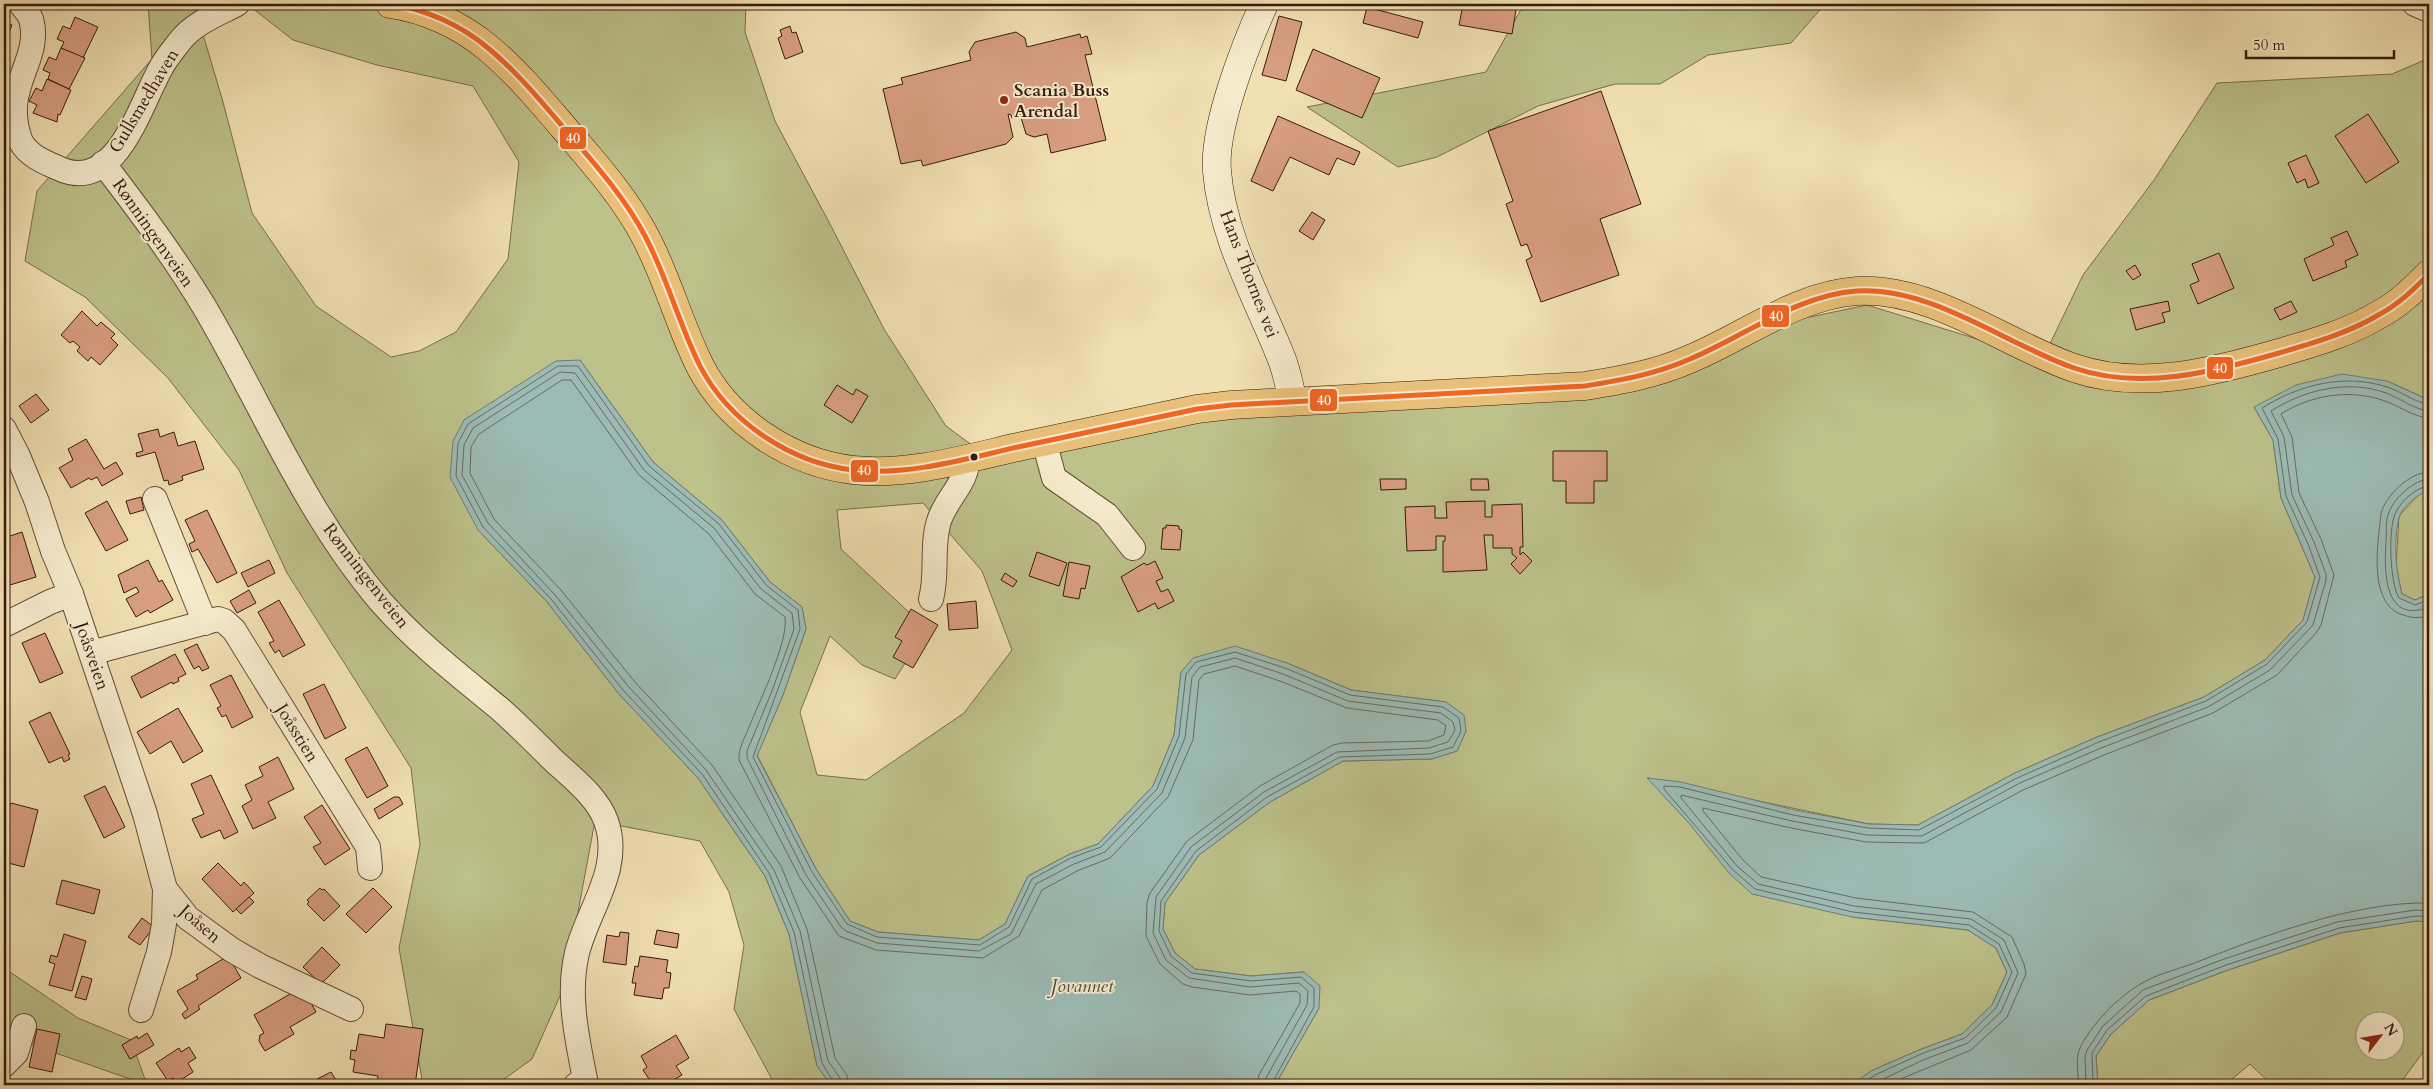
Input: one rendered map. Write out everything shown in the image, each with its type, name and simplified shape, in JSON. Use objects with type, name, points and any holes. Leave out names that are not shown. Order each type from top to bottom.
[{"type":"main road","points":[[400,5],[447,21],[488,48],[533,92],[594,163],[628,208],[645,237],[700,367],[717,392],[755,431],[802,456],[854,470],[894,471],[967,458],[1196,409],[1231,404],[1585,386],[1632,379],[1691,359],[1804,303],[1834,294],[1858,291],[1887,292],[1914,298],[2076,368],[2130,379],[2176,376],[2245,362],[2350,330],[2380,314],[2405,297],[2429,274]]},
{"type":"street","name":"Gullsmedhaven","points":[[21,4],[30,16],[33,24],[32,42],[9,100],[12,125],[22,144],[37,158],[64,171],[83,172],[96,168],[112,157],[126,140],[162,65],[182,39],[202,23],[237,4]]},
{"type":"street","name":"Hans Thornes vei","points":[[1264,4],[1248,40],[1220,132],[1216,168],[1220,199],[1248,283],[1282,358],[1293,401]]},
{"type":"street","points":[[2415,4],[2429,10]]},
{"type":"street","name":"Rønningenveien","points":[[103,163],[132,201],[204,306],[294,474],[338,545],[381,602],[436,658],[502,711],[570,775],[597,804],[605,818],[608,828],[610,857],[605,881],[577,952],[572,988],[578,1041],[586,1083]]},
{"type":"street","name":"Joåsveien","points":[[4,429],[18,456],[37,502],[52,551],[71,594],[145,814],[165,889]]},
{"type":"street","points":[[1044,441],[1054,478],[1107,515],[1133,548]]},
{"type":"street","points":[[931,599],[934,587],[938,523],[944,507],[968,468],[967,458]]},
{"type":"street","points":[[155,499],[205,623]]},
{"type":"street","points":[[4,625],[50,602],[71,594]]},
{"type":"street","name":"Joåsstien","points":[[91,653],[205,623],[218,620],[224,621],[234,630],[368,847],[370,868]]},
{"type":"street","name":"Joåsen","points":[[165,889],[188,918],[232,950],[260,966],[351,1009]]},
{"type":"street","name":"Joåsen","points":[[141,1010],[160,952],[164,924],[165,889]]},
{"type":"street","points":[[4,1065],[16,1053],[24,1026]]},
{"type":"green space","points":[[148,4],[194,4],[223,102],[252,213],[316,306],[391,357],[419,351],[456,332],[508,259],[519,162],[473,86],[377,65],[293,40],[247,4],[746,4],[745,32],[775,121],[884,329],[946,426],[977,449],[1209,420],[1564,388],[1762,327],[1867,305],[1977,339],[2048,348],[2083,275],[2154,180],[2217,83],[2392,74],[2429,58],[2429,400],[2387,381],[2254,407],[2273,440],[2281,498],[2315,577],[2303,620],[2265,660],[2204,697],[2097,737],[2015,773],[1918,825],[1869,824],[1648,778],[1688,822],[1852,917],[1968,930],[1996,948],[2007,972],[1992,1005],[1962,1034],[1873,1070],[1851,1085],[1275,1085],[1319,1008],[1304,972],[1251,976],[1195,969],[1175,953],[1163,929],[1165,903],[1199,855],[1270,802],[1343,761],[1431,759],[1457,751],[1466,731],[1446,702],[1351,690],[1287,663],[1181,672],[1174,735],[1153,786],[1098,844],[1070,854],[1028,876],[1005,924],[979,940],[878,932],[850,921],[816,869],[757,755],[783,695],[806,629],[802,607],[770,582],[722,520],[653,462],[580,360],[478,530],[547,602],[619,694],[698,778],[765,876],[789,934],[817,1066],[831,1085],[775,1085],[734,1009],[744,945],[729,892],[700,841],[595,821],[564,987],[532,1059],[496,1085],[423,1085],[399,948],[420,845],[411,768],[287,573],[239,470],[168,378],[85,297],[25,261],[37,191],[152,59]],"holes":[[[923,503],[982,571],[1012,650],[964,713],[866,780],[817,775],[800,712],[830,636],[862,665],[895,679],[927,629],[841,549],[837,510]]]},
{"type":"green space","points":[[1524,4],[1825,4],[1791,43],[1708,55],[1660,84],[1615,84],[1538,106],[1437,157],[1398,167],[1307,107],[1486,72]]},
{"type":"green space","points":[[2429,490],[2429,594],[2415,600],[2402,594],[2396,567],[2399,516],[2418,495]]},
{"type":"green space","points":[[2416,921],[2429,922],[2429,1044],[2399,1085],[2272,1085],[2250,1064],[2225,1085],[2098,1085],[2096,1056],[2111,1034],[2149,1000],[2228,970],[2340,933]]},
{"type":"green space","points":[[4,968],[78,1018],[131,1040],[147,1085],[4,1035]]},
{"type":"water","name":"Jovannet","points":[[580,360],[653,462],[722,520],[770,582],[802,607],[806,629],[783,695],[757,756],[816,869],[850,921],[878,932],[979,940],[1005,924],[1028,876],[1070,854],[1098,844],[1153,786],[1174,735],[1181,672],[1193,658],[1235,646],[1287,663],[1351,690],[1446,702],[1464,715],[1466,731],[1457,751],[1432,759],[1343,761],[1270,802],[1199,855],[1165,903],[1163,929],[1175,953],[1195,969],[1251,976],[1304,972],[1320,986],[1319,1008],[1275,1085],[831,1085],[817,1066],[789,934],[765,876],[698,778],[619,694],[547,602],[478,530],[450,477],[453,441],[464,420],[556,361]]},
{"type":"water","points":[[2342,374],[2387,381],[2429,400],[2429,490],[2411,501],[2401,514],[2397,527],[2396,546],[2398,575],[2402,594],[2415,600],[2429,594],[2429,922],[2416,921],[2340,933],[2228,970],[2149,1000],[2111,1034],[2096,1056],[2098,1085],[1851,1085],[1873,1070],[1962,1034],[1992,1005],[2007,972],[1996,948],[1968,930],[1852,917],[1752,894],[1729,873],[1688,822],[1647,778],[1681,782],[1795,810],[1869,824],[1918,825],[2015,773],[2097,737],[2204,697],[2265,660],[2303,620],[2315,577],[2281,498],[2273,440],[2254,407],[2296,385]]},
{"type":"building","points":[[1463,4],[1517,4],[1512,34],[1459,25]]},
{"type":"building","points":[[1367,7],[1423,22],[1418,38],[1363,23]]},
{"type":"building","points":[[1279,16],[1302,22],[1286,81],[1262,75]]},
{"type":"building","points":[[75,17],[98,27],[83,58],[61,48],[64,42],[57,39],[63,26],[70,29]]},
{"type":"building","points":[[4,22],[12,25],[4,44]]},
{"type":"building","points":[[790,26],[792,33],[796,32],[803,52],[785,59],[778,38],[782,36],[780,30]]},
{"type":"building","points":[[1016,32],[1025,38],[1027,47],[1080,34],[1081,38],[1087,36],[1092,54],[1085,55],[1106,140],[1051,153],[1047,134],[1034,137],[1026,134],[1019,111],[1017,113],[1018,117],[1012,118],[1008,114],[1013,137],[1006,144],[923,166],[921,160],[901,164],[883,89],[903,84],[901,78],[971,60],[969,52],[975,42]]},
{"type":"building","points":[[61,48],[85,58],[69,89],[48,79],[50,73],[43,70],[49,57],[56,60]]},
{"type":"building","points":[[1313,49],[1380,78],[1362,118],[1296,90]]},
{"type":"building","points":[[47,79],[71,90],[60,115],[58,114],[57,122],[33,113],[37,105],[29,101],[36,88],[42,91]]},
{"type":"building","points":[[1601,91],[1641,204],[1600,219],[1619,275],[1541,302],[1526,260],[1532,257],[1527,244],[1521,246],[1506,204],[1513,201],[1488,131]]},
{"type":"building","points":[[2368,114],[2399,162],[2366,183],[2335,136]]},
{"type":"building","points":[[1278,116],[1360,152],[1354,165],[1337,158],[1329,175],[1290,157],[1273,191],[1251,181]]},
{"type":"building","points":[[2306,155],[2319,183],[2308,188],[2305,179],[2297,183],[2288,163]]},
{"type":"building","points":[[1312,212],[1325,220],[1313,240],[1299,231]]},
{"type":"building","points":[[2347,231],[2358,255],[2345,261],[2347,267],[2313,281],[2304,259],[2334,245],[2331,238]]},
{"type":"building","points":[[2219,253],[2234,288],[2198,304],[2190,285],[2199,281],[2192,264]]},
{"type":"building","points":[[2135,265],[2141,275],[2133,280],[2126,271]]},
{"type":"building","points":[[2168,301],[2170,311],[2162,313],[2165,322],[2136,330],[2130,309]]},
{"type":"building","points":[[2291,301],[2297,312],[2280,320],[2274,309]]},
{"type":"building","points":[[82,311],[97,326],[101,322],[115,334],[111,338],[118,345],[100,365],[91,357],[88,361],[77,351],[80,347],[73,341],[70,343],[61,335]]},
{"type":"building","points":[[837,385],[853,395],[856,389],[868,396],[852,423],[824,405]]},
{"type":"building","points":[[36,394],[49,410],[31,423],[19,406]]},
{"type":"building","points":[[158,429],[160,437],[174,432],[178,446],[195,441],[204,469],[182,476],[183,480],[169,485],[168,480],[164,481],[155,452],[137,457],[136,453],[143,451],[138,434]]},
{"type":"building","points":[[86,439],[104,469],[116,462],[123,474],[102,486],[97,477],[91,480],[89,478],[71,488],[59,468],[73,460],[68,449]]},
{"type":"building","points":[[1553,451],[1607,451],[1607,481],[1594,481],[1594,503],[1566,503],[1566,481],[1553,481]]},
{"type":"building","points":[[1380,479],[1406,479],[1406,489],[1381,490]]},
{"type":"building","points":[[1471,479],[1488,479],[1489,490],[1471,490]]},
{"type":"building","points":[[141,497],[144,510],[130,514],[126,501]]},
{"type":"building","points":[[107,501],[128,540],[106,551],[85,513]]},
{"type":"building","points":[[1485,501],[1485,517],[1492,517],[1492,505],[1522,504],[1523,547],[1520,547],[1520,555],[1523,552],[1532,561],[1520,574],[1511,564],[1517,558],[1512,554],[1512,548],[1493,548],[1493,535],[1484,535],[1487,570],[1443,572],[1443,541],[1445,541],[1445,536],[1436,536],[1436,550],[1407,551],[1405,507],[1435,506],[1435,518],[1447,518],[1446,502]]},
{"type":"building","points":[[207,510],[237,573],[217,583],[198,549],[192,552],[189,544],[195,541],[185,520]]},
{"type":"building","points":[[1166,525],[1179,526],[1179,529],[1182,530],[1180,550],[1161,549],[1163,528],[1166,528]]},
{"type":"building","points":[[22,532],[36,577],[10,585],[4,566],[4,538]]},
{"type":"building","points":[[1037,552],[1067,563],[1059,586],[1029,576]]},
{"type":"building","points":[[148,560],[159,582],[162,580],[173,600],[150,613],[148,610],[136,617],[126,599],[139,592],[136,587],[124,593],[118,575]]},
{"type":"building","points":[[269,560],[275,573],[248,587],[241,573]]},
{"type":"building","points":[[1155,561],[1163,578],[1156,581],[1161,592],[1168,589],[1174,601],[1158,609],[1155,603],[1138,612],[1121,577],[1144,563],[1147,565]]},
{"type":"building","points":[[1069,562],[1090,566],[1085,589],[1081,588],[1079,599],[1063,596]]},
{"type":"building","points":[[1005,573],[1017,581],[1013,587],[1001,580]]},
{"type":"building","points":[[249,590],[256,603],[237,613],[230,601]]},
{"type":"building","points":[[279,600],[305,645],[283,657],[279,650],[275,653],[269,643],[274,641],[258,612]]},
{"type":"building","points":[[976,601],[978,628],[949,630],[947,604]]},
{"type":"building","points":[[911,609],[938,625],[913,668],[893,657],[902,641],[895,637]]},
{"type":"building","points":[[45,633],[63,673],[40,683],[22,643]]},
{"type":"building","points":[[197,644],[209,668],[202,671],[199,666],[194,669],[184,650]]},
{"type":"building","points":[[175,654],[186,674],[178,678],[179,681],[173,684],[172,682],[141,698],[131,677]]},
{"type":"building","points":[[231,675],[253,717],[232,728],[226,715],[222,717],[217,708],[221,706],[210,685]]},
{"type":"building","points":[[324,684],[346,728],[325,739],[303,694]]},
{"type":"building","points":[[178,708],[203,751],[183,763],[171,741],[150,754],[137,732]]},
{"type":"building","points":[[50,712],[70,754],[68,755],[70,759],[64,762],[62,757],[49,763],[29,722]]},
{"type":"building","points":[[367,747],[388,786],[367,798],[345,759]]},
{"type":"building","points":[[278,757],[294,789],[268,802],[276,818],[253,829],[242,806],[252,800],[245,785],[263,776],[259,767]]},
{"type":"building","points":[[211,775],[238,832],[224,839],[220,830],[201,838],[192,819],[204,814],[191,784]]},
{"type":"building","points":[[105,786],[125,827],[104,838],[84,796]]},
{"type":"building","points":[[394,797],[399,797],[403,804],[379,819],[374,809]]},
{"type":"building","points":[[11,803],[38,810],[24,867],[4,862],[4,821]]},
{"type":"building","points":[[322,805],[350,849],[325,865],[313,847],[321,843],[304,817]]},
{"type":"building","points":[[218,863],[241,886],[244,882],[254,893],[233,912],[202,879]]},
{"type":"building","points":[[62,880],[100,890],[94,914],[56,904]]},
{"type":"building","points":[[320,888],[324,889],[340,906],[324,921],[307,904],[309,902],[307,900]]},
{"type":"building","points":[[373,888],[392,907],[366,933],[346,914]]},
{"type":"building","points":[[249,897],[254,902],[241,914],[236,909]]},
{"type":"building","points":[[142,918],[154,927],[140,945],[128,937]]},
{"type":"building","points":[[657,930],[679,934],[677,948],[654,944]]},
{"type":"building","points":[[620,932],[629,933],[626,965],[603,962],[607,935],[619,937]]},
{"type":"building","points":[[64,934],[86,941],[72,991],[49,985],[55,964],[49,962],[51,955],[57,957]]},
{"type":"building","points":[[322,947],[340,965],[321,984],[303,967]]},
{"type":"building","points":[[228,956],[241,978],[198,1006],[200,1009],[185,1019],[182,1014],[188,1009],[177,991],[198,979],[196,975]]},
{"type":"building","points":[[640,956],[668,960],[666,972],[671,973],[669,988],[664,988],[662,999],[634,995],[636,983],[632,983],[635,966],[638,967]]},
{"type":"building","points":[[82,976],[92,979],[86,1000],[75,997]]},
{"type":"building","points":[[302,987],[316,1012],[290,1027],[294,1034],[265,1051],[259,1041],[260,1035],[264,1033],[254,1015]]},
{"type":"building","points":[[386,1024],[423,1029],[415,1085],[377,1085],[378,1076],[353,1072],[355,1060],[350,1059],[351,1050],[356,1051],[359,1034],[384,1038]]},
{"type":"building","points":[[37,1029],[60,1034],[52,1072],[29,1067]]},
{"type":"building","points":[[147,1033],[154,1045],[130,1059],[122,1045],[137,1036],[138,1039]]},
{"type":"building","points":[[676,1035],[689,1058],[676,1066],[682,1075],[665,1085],[653,1085],[643,1070],[647,1067],[641,1056]]},
{"type":"building","points":[[189,1047],[196,1058],[188,1063],[193,1072],[176,1083],[173,1078],[168,1081],[156,1063],[179,1048],[181,1052]]},
{"type":"building","points":[[331,1072],[338,1083],[321,1085],[317,1079]]},
{"type":"transit line","name":"40","points":[[390,4],[403,6],[442,19],[477,40],[498,57],[537,96],[608,180],[628,207],[645,236],[700,366],[712,386],[727,405],[745,422],[785,449],[807,459],[853,470],[895,471],[915,469],[1197,409],[1231,405],[1585,386],[1652,373],[1711,350],[1792,308],[1835,294],[1857,291],[1885,292],[1941,307],[2048,358],[2099,375],[2125,378],[2177,376],[2229,367],[2331,337],[2368,321],[2394,306],[2429,274]]},
{"type":"place","name":"Scania Buss Arendal","points":[[1004,100]]}]
